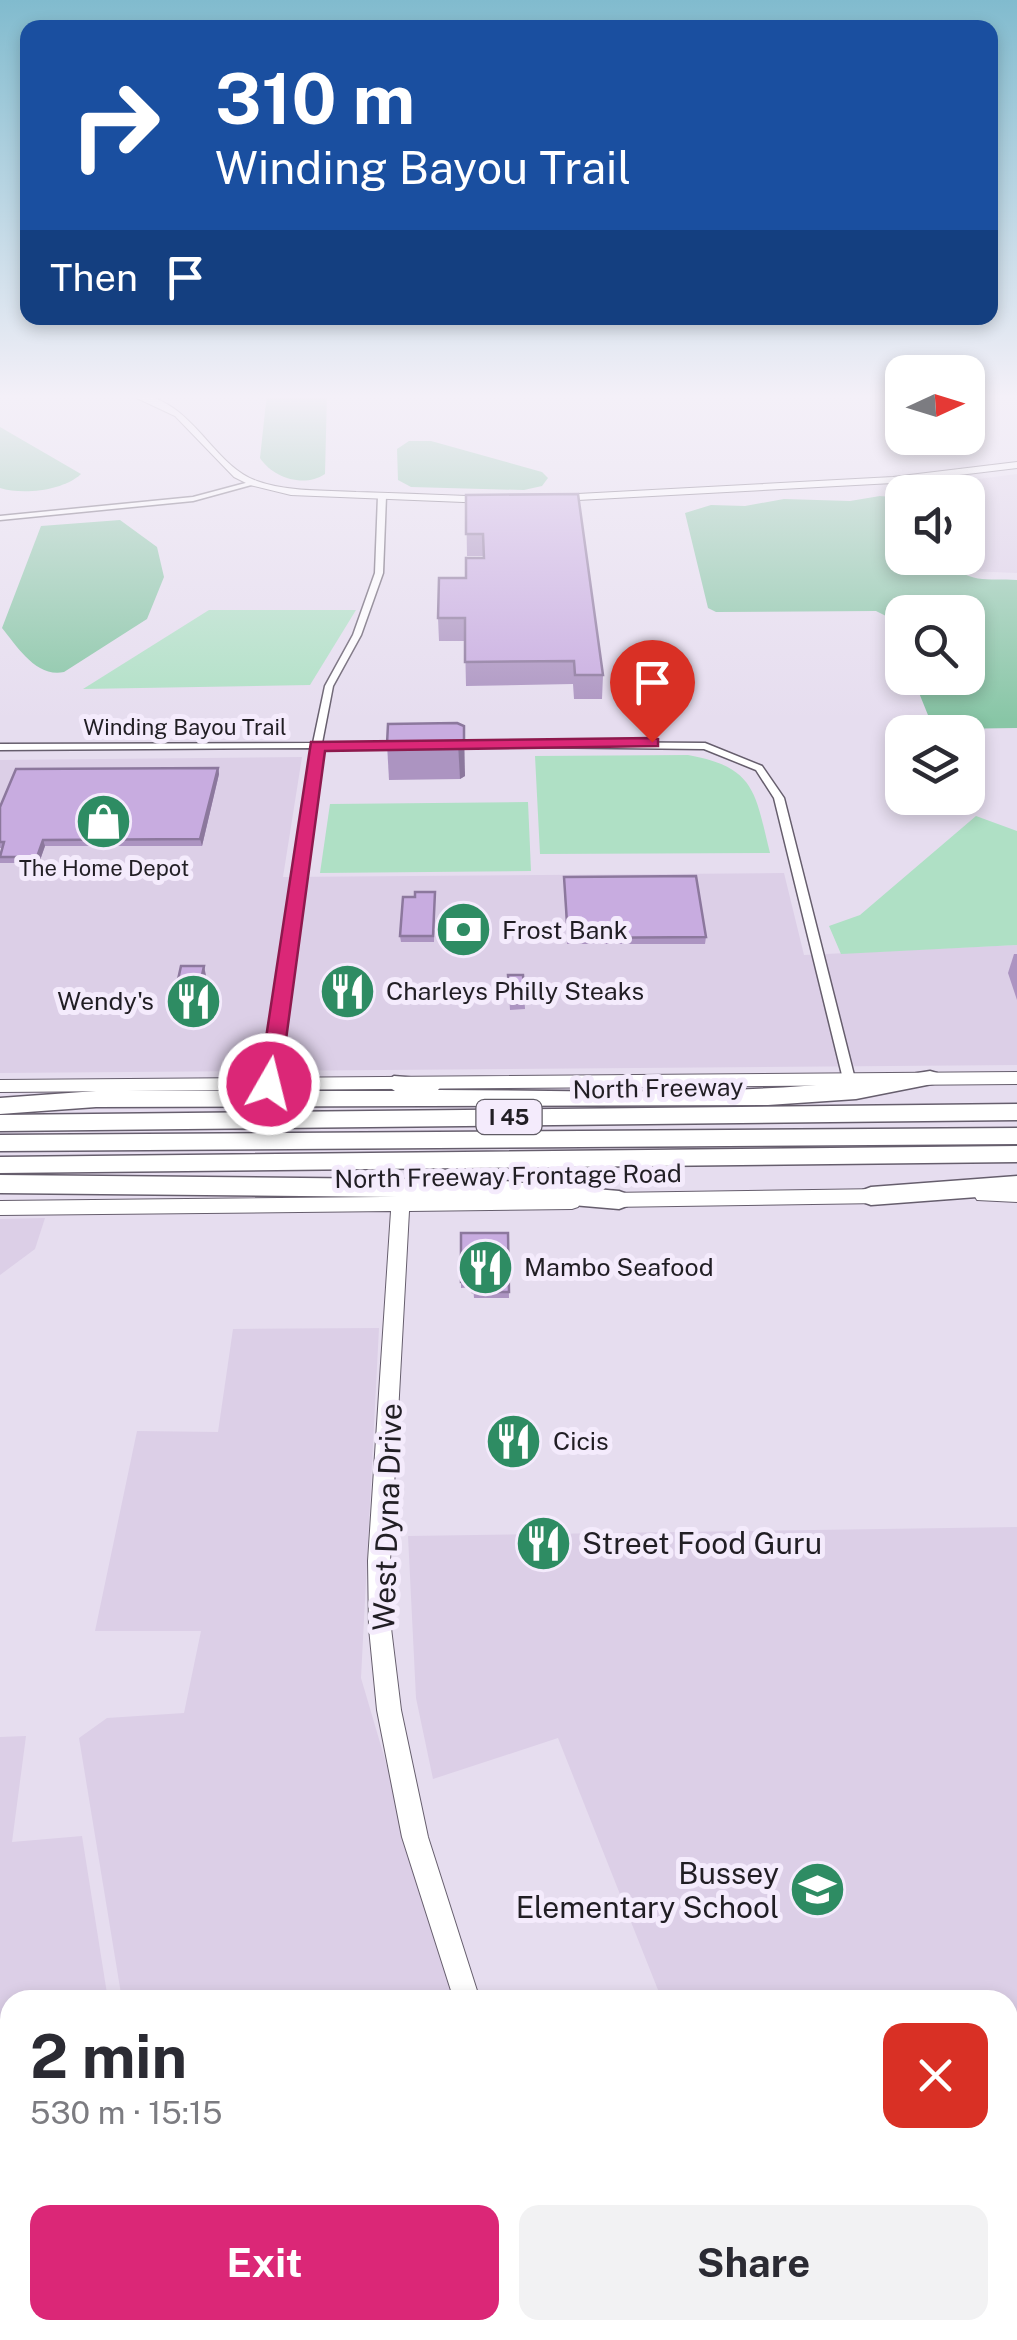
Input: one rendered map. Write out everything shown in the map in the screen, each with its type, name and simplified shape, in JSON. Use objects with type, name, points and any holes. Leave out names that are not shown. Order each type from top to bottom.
[{"type":"highway","points":[[0,1106],[96,1100],[816,1096],[930,1078]]},
{"type":"highway","points":[[394,1083],[659,1098]]},
{"type":"highway","name":"North Freeway","points":[[0,1123],[1017,1112]]},
{"type":"highway","name":"North Freeway","points":[[0,1143],[1017,1136]]},
{"type":"highway","name":"I 45","points":[[0,1164],[1017,1154]]},
{"type":"highway","points":[[0,1184],[492,1189],[618,1200]]},
{"type":"highway","points":[[871,1196],[1017,1186]]},
{"type":"street","points":[[0,514],[130,502]]},
{"type":"street","points":[[269,1084],[317,746],[329,686],[358,635],[379,573],[382,502]]},
{"type":"street","points":[[430,745],[683,743],[728,752],[760,768],[779,798],[849,1079]]},
{"type":"street","name":"Winding Bayou Trail","points":[[0,747],[412,745]]},
{"type":"street","points":[[0,1086],[1017,1078]]},
{"type":"street","name":"North Freeway Frontage Road","points":[[0,1208],[1017,1195]]},
{"type":"street","name":"West Dyna Drive","points":[[400,1203],[380,1561],[380,1628],[389,1710],[415,1838],[464,1990]]},
{"type":"shaded area","points":[[885,502],[885,575],[967,575],[1017,580],[1017,728],[985,728],[985,715],[928,715],[920,695],[985,695],[985,595],[885,595],[885,616],[876,611],[716,612],[708,608],[685,513],[711,505]]},
{"type":"shaded area","points":[[985,502],[1017,502],[1017,573],[985,572]]},
{"type":"shaded area","points":[[120,520],[157,547],[164,577],[147,619],[64,672],[45,670],[28,659],[2,628],[41,526]]},
{"type":"shaded area","points":[[209,610],[356,610],[310,685],[83,689]]},
{"type":"shaded area","points":[[688,755],[710,760],[740,775],[755,799],[770,853],[540,854],[535,756]]},
{"type":"shaded area","points":[[302,757],[283,877],[784,873],[804,955],[1017,945],[1017,1065],[0,1073],[0,760]]},
{"type":"shaded area","points":[[528,802],[531,871],[320,873],[330,804]]},
{"type":"shaded area","points":[[976,816],[1017,831],[1017,945],[841,954],[829,926],[860,915]]},
{"type":"shaded area","points":[[45,1218],[35,1249],[0,1275],[0,1219]]},
{"type":"shaded area","points":[[379,1328],[361,1678],[453,1990],[120,1990],[79,1738],[107,1718],[184,1713],[201,1631],[95,1631],[137,1431],[218,1432],[233,1329]]},
{"type":"shaded area","name":"Bussey Elementary School","points":[[1017,1527],[1017,1990],[658,1990],[558,1738],[433,1779],[416,1698],[408,1536]]},
{"type":"shaded area","points":[[26,1736],[12,1842],[82,1836],[106,1990],[0,1990],[0,1737]]},
{"type":"building","points":[[466,502],[579,502],[603,675],[575,675],[574,661],[465,662],[465,618],[438,618],[439,578],[466,578],[466,558],[484,558],[483,534],[466,534]]},
{"type":"building","points":[[388,724],[464,726],[464,740],[458,743],[387,744]]},
{"type":"building","name":"The Home Depot","points":[[218,768],[200,839],[43,840],[37,857],[0,857],[4,842],[0,842],[0,807],[16,769]]},
{"type":"building","points":[[696,876],[706,937],[568,938],[564,877]]},
{"type":"building","points":[[415,892],[435,892],[433,936],[400,936],[403,897],[415,897]]},
{"type":"building","points":[[181,966],[204,966],[197,998],[174,998]]},
{"type":"building","points":[[508,975],[523,975],[525,1003],[510,1003]]},
{"type":"building","name":"Mambo Seafood","points":[[461,1233],[508,1233],[509,1292],[473,1292],[474,1281],[461,1282]]},
{"type":"place","name":"The Home Depot","points":[[104,821]]},
{"type":"place","name":"Frost Bank","points":[[463,930]]},
{"type":"place","name":"Charleys Philly Steaks","points":[[347,991]]},
{"type":"place","name":"Wendy's","points":[[193,1001]]},
{"type":"place","name":"Mambo Seafood","points":[[485,1267]]},
{"type":"place","name":"Cicis","points":[[514,1441]]},
{"type":"place","name":"Street Food Guru","points":[[543,1543]]},
{"type":"place","name":"Bussey Elementary School","points":[[818,1890]]},
{"type":"route","points":[[269,1084],[317,746],[652,742]]}]
